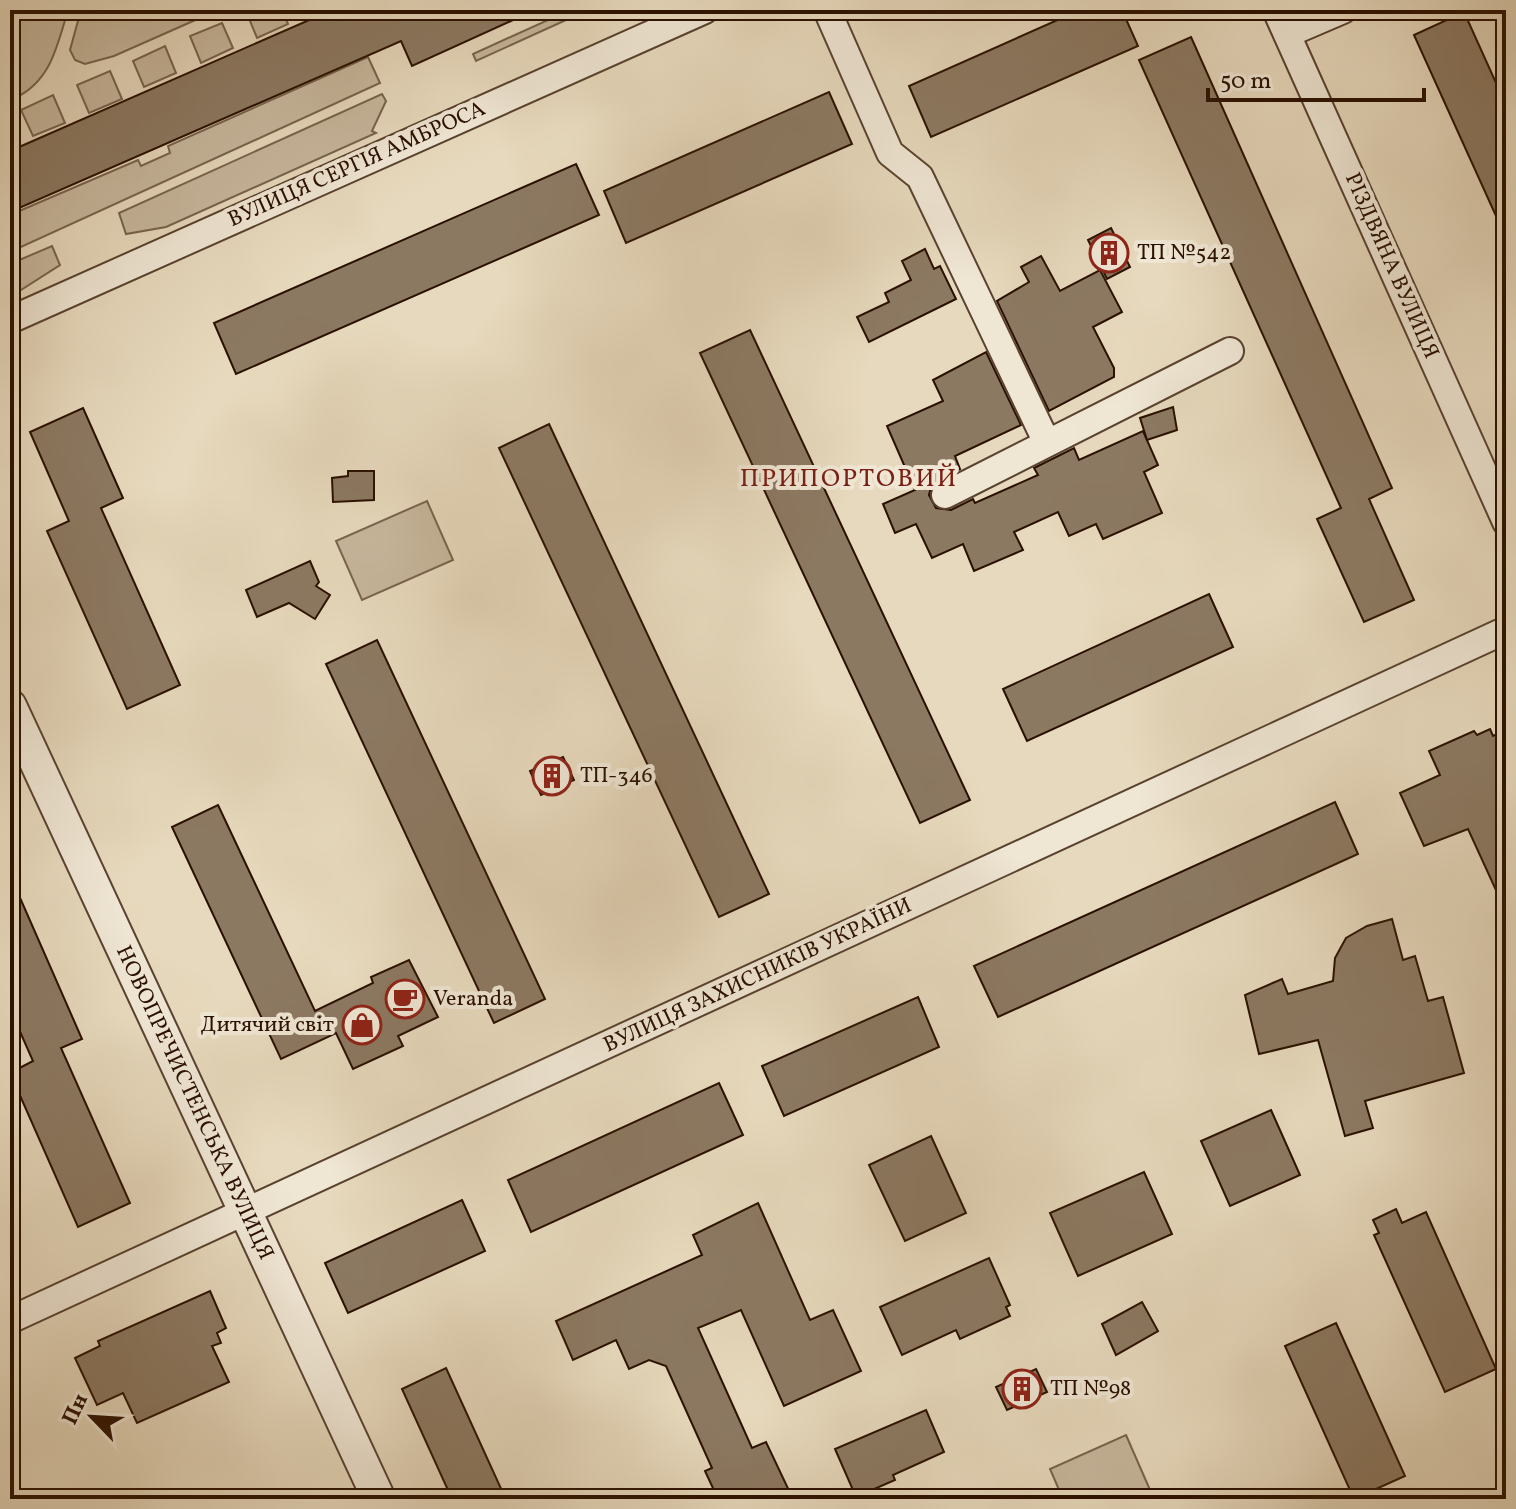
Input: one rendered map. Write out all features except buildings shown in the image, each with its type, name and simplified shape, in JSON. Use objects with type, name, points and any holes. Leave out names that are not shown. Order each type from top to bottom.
[{"type":"street","name":"ВУЛИЦЯ СЕРГІЯ АМБРОСА","points":[[10,320],[705,10]]},
{"type":"street","points":[[827,10],[890,153],[920,177],[1047,443]]},
{"type":"street","name":"РІЗДВЯНА ВУЛИЦЯ","points":[[1276,10],[1506,522]]},
{"type":"street","points":[[1287,34],[1343,10]]},
{"type":"street","points":[[945,495],[1230,351]]},
{"type":"street","name":"ВУЛИЦЯ ЗАХИСНИКІВ УКРАЇНИ","points":[[10,1320],[1506,630]]},
{"type":"street","name":"НОВОПРЕЧИСТЕНСЬКА ВУЛИЦЯ","points":[[10,706],[379,1499]]},
{"type":"shaded area","points":[[10,10],[68,10],[45,72],[27,91],[15,98],[10,89]]},
{"type":"shaded area","points":[[81,10],[218,10],[114,56],[85,64],[75,60],[70,50]]},
{"type":"shaded area","points":[[282,10],[288,24],[257,38],[246,11]]},
{"type":"shaded area","points":[[570,10],[588,10],[476,61],[473,54]]},
{"type":"shaded area","points":[[222,23],[233,48],[201,63],[190,36]]},
{"type":"shaded area","points":[[165,46],[176,73],[144,87],[133,61]]},
{"type":"shaded area","points":[[368,57],[380,83],[10,252],[10,215],[138,160],[141,166],[170,153],[168,146]]},
{"type":"shaded area","points":[[110,71],[122,99],[89,113],[77,85]]},
{"type":"shaded area","points":[[382,94],[386,101],[372,131],[376,133],[166,227],[126,234],[119,213]]},
{"type":"shaded area","points":[[53,95],[65,123],[33,136],[21,110]]},
{"type":"shaded area","points":[[52,246],[60,265],[10,297],[10,264]]},
{"type":"shaded area","points":[[427,501],[453,560],[362,600],[336,541]]},
{"type":"shaded area","points":[[1126,1435],[1154,1499],[1063,1499],[1050,1469]]},
{"type":"place","name":"ТП №542","points":[[1109,253]]},
{"type":"place","name":"ТП-346","points":[[552,776]]},
{"type":"place","name":"Veranda","points":[[405,999]]},
{"type":"place","name":"Дитячий світ","points":[[362,1025]]},
{"type":"place","name":"ТП №98","points":[[1022,1389]]},
{"type":"district","name":"ПРИПОРТОВИЙ","points":[[849,479]]}]
